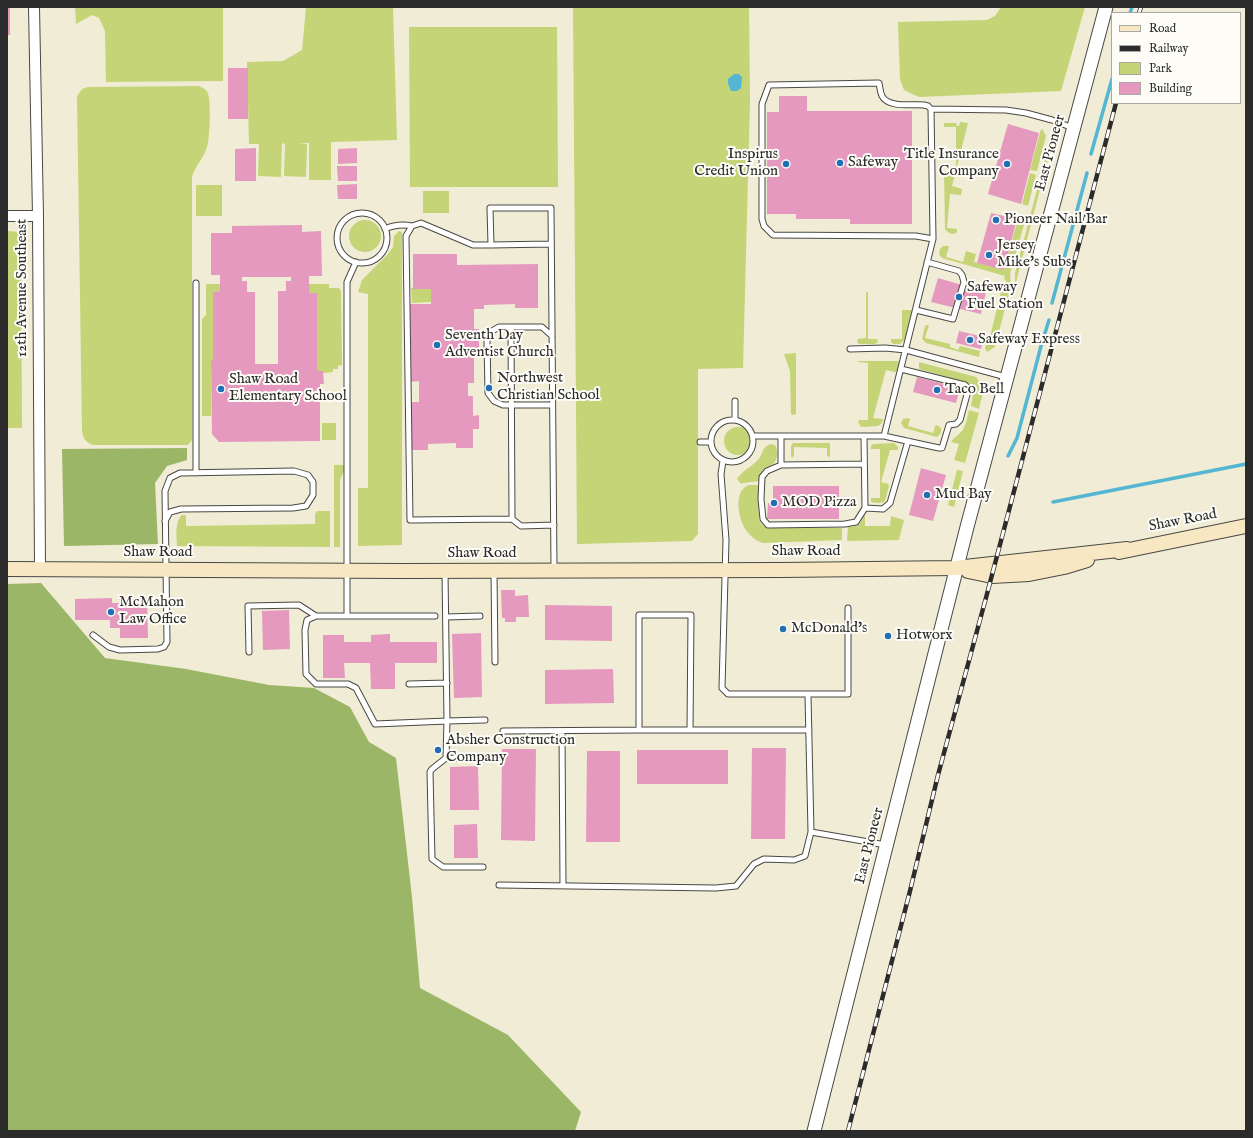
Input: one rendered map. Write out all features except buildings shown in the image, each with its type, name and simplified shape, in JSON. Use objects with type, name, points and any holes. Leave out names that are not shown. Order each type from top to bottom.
[{"type":"main road","name":"Shaw Road","points":[[7,569],[494,571],[956,568],[992,576],[1029,574],[1064,567],[1127,549],[1246,526]]},
{"type":"street","name":"12th Avenue Southeast","points":[[34,7],[38,216],[40,569]]},
{"type":"street","name":"East Pioneer","points":[[814,1131],[956,568],[1106,7]]},
{"type":"street","points":[[7,216],[38,216]]},
{"type":"lane","points":[[933,239],[916,236],[773,235],[764,226],[762,219],[762,104],[769,85],[879,83],[881,95],[891,104],[924,105],[931,109],[1006,110],[1026,113],[1074,128]]},
{"type":"lane","points":[[884,436],[933,239],[931,109]]},
{"type":"lane","points":[[491,245],[490,208],[551,208],[554,570]]},
{"type":"lane","points":[[365,213],[373,215],[379,220],[385,229],[387,241],[385,249],[380,256],[373,260],[365,263],[356,262],[342,252],[339,245],[338,236],[340,228],[350,217],[357,214],[365,213]]},
{"type":"lane","points":[[385,229],[403,224],[412,226],[421,223],[473,244],[551,244]]},
{"type":"lane","points":[[412,226],[406,236],[410,520],[512,520],[521,526],[554,525]]},
{"type":"lane","points":[[347,616],[347,282],[356,262]]},
{"type":"lane","points":[[916,310],[953,319],[964,282],[959,271],[927,262]]},
{"type":"lane","points":[[196,283],[196,473]]},
{"type":"lane","points":[[511,327],[512,520]]},
{"type":"lane","points":[[552,336],[542,327],[511,327],[499,328],[492,331],[486,340],[488,393],[494,401],[503,405],[552,405]]},
{"type":"lane","points":[[850,349],[884,348],[906,350],[1007,377]]},
{"type":"lane","points":[[753,436],[884,436],[942,448],[949,425],[956,424],[960,420],[968,390],[967,387],[901,369]]},
{"type":"lane","points":[[735,401],[735,420]]},
{"type":"lane","points":[[731,419],[745,424],[750,429],[753,436],[752,450],[748,455],[743,460],[729,463],[717,457],[713,452],[710,442],[713,431],[717,425],[731,419]]},
{"type":"lane","points":[[781,436],[781,465]]},
{"type":"lane","points":[[864,436],[865,508],[856,522],[841,524],[768,525],[763,520],[761,499],[762,477],[768,471],[781,465],[864,464]]},
{"type":"lane","points":[[865,508],[883,509],[890,503],[908,441]]},
{"type":"lane","points":[[700,442],[710,442]]},
{"type":"lane","points":[[723,461],[721,474],[726,540],[726,569],[722,688],[728,694],[848,694],[848,608]]},
{"type":"lane","points":[[93,634],[109,647],[120,650],[158,649],[164,647],[167,642],[165,521],[165,491],[170,478],[180,473],[294,471],[308,475],[313,482],[313,495],[306,506],[293,508],[181,509],[170,512],[165,521]]},
{"type":"lane","points":[[445,571],[447,683],[446,758]]},
{"type":"lane","points":[[494,571],[495,662]]},
{"type":"lane","points":[[249,652],[248,606],[299,605],[316,616]]},
{"type":"lane","points":[[639,730],[639,615],[691,615],[690,730]]},
{"type":"lane","points":[[435,616],[316,616],[308,620],[305,630],[306,674],[316,684],[348,684],[356,688],[375,724],[485,720]]},
{"type":"lane","points":[[446,617],[480,616]]},
{"type":"lane","points":[[409,684],[447,683]]},
{"type":"lane","points":[[499,885],[716,888],[736,886],[754,864],[764,859],[794,860],[805,856],[812,832],[808,695]]},
{"type":"lane","points":[[503,731],[809,730]]},
{"type":"lane","points":[[562,731],[564,886]]},
{"type":"lane","points":[[483,759],[446,758],[430,772],[432,859],[443,867],[483,867]]},
{"type":"lane","points":[[812,832],[886,845]]},
{"type":"green space","points":[[75,7],[223,7],[223,81],[106,82],[105,31],[99,18],[92,15],[76,24]]},
{"type":"green space","points":[[306,7],[393,7],[397,140],[331,142],[331,180],[309,180],[309,143],[298,143],[307,144],[306,177],[284,176],[285,144],[282,143],[281,177],[258,176],[259,144],[249,144],[247,62],[283,61],[302,50]]},
{"type":"green space","points":[[573,7],[749,7],[750,101],[743,368],[698,369],[698,534],[692,541],[577,544]]},
{"type":"green space","points":[[1001,7],[1085,7],[1061,91],[919,97],[904,90],[900,79],[898,22],[987,20],[995,16]]},
{"type":"green space","points":[[409,27],[557,27],[558,187],[410,187]]},
{"type":"green space","points":[[199,86],[206,90],[208,94],[210,104],[210,120],[207,147],[192,177],[192,440],[188,445],[93,445],[88,443],[85,439],[82,430],[77,96],[82,89],[88,87]]},
{"type":"green space","points":[[960,122],[968,123],[956,170],[956,127],[944,127],[944,123],[956,123],[957,126],[959,126]]},
{"type":"green space","points":[[1041,129],[1046,136],[1037,171],[1030,170]]},
{"type":"green space","points":[[1051,137],[1051,147],[1015,286],[1015,273]]},
{"type":"green space","points":[[944,171],[956,171],[952,186],[962,189],[961,195],[950,194],[947,228],[957,229],[957,232],[952,234],[945,229]]},
{"type":"green space","points":[[1030,173],[1036,175],[1028,206],[1022,204]]},
{"type":"green space","points":[[196,185],[222,185],[222,216],[196,216]]},
{"type":"green space","points":[[423,191],[449,191],[449,213],[423,213]]},
{"type":"green space","points":[[1018,219],[1025,221],[1010,274],[1011,286],[995,347],[987,352],[985,348],[988,338],[990,337],[1003,283],[1005,284],[1005,276],[942,258],[939,254],[940,249],[943,246],[948,246],[946,257],[963,262],[966,251],[976,254],[974,262],[1004,270]]},
{"type":"green space","points":[[362,220],[368,220],[378,227],[381,236],[380,242],[374,249],[368,252],[362,252],[352,245],[349,239],[349,233],[356,223]]},
{"type":"green space","points":[[7,231],[21,232],[22,428],[7,428]]},
{"type":"green space","points":[[399,231],[402,232],[402,545],[358,546],[358,488],[368,488],[368,294],[358,292],[362,280],[393,247],[394,236]]},
{"type":"green space","points":[[206,284],[220,284],[220,291],[213,292],[211,416],[202,416],[202,319],[206,315]]},
{"type":"green space","points":[[309,284],[329,284],[329,288],[339,288],[341,291],[342,365],[338,366],[338,369],[333,369],[333,372],[323,373],[323,371],[317,371],[317,293],[309,293]]},
{"type":"green space","points":[[411,288],[431,288],[431,302],[412,303]]},
{"type":"green space","points":[[866,292],[868,292],[868,339],[877,339],[878,342],[875,344],[859,344],[857,342],[858,339],[866,338]]},
{"type":"green space","points":[[902,310],[912,310],[905,340],[900,344],[893,344],[891,339],[902,339]]},
{"type":"green space","points":[[929,325],[925,338],[950,344],[950,347],[958,350],[960,346],[980,351],[979,357],[926,343],[922,339],[925,326]]},
{"type":"green space","points":[[796,353],[796,414],[793,415],[791,414],[790,371],[784,354]]},
{"type":"green space","points":[[857,361],[899,362],[897,371],[886,370],[873,418],[883,419],[882,423],[878,426],[861,427],[858,422],[859,420],[868,420],[868,363]]},
{"type":"green space","points":[[919,362],[976,377],[984,388],[979,409],[971,406],[974,389],[970,384],[919,369]]},
{"type":"green space","points":[[969,410],[979,413],[965,463],[954,460],[959,444],[951,442],[963,430]]},
{"type":"green space","points":[[903,419],[910,419],[908,426],[933,433],[935,426],[937,425],[941,428],[941,433],[937,437],[904,428],[901,423]]},
{"type":"green space","points":[[322,423],[336,423],[336,440],[322,440]]},
{"type":"green space","points":[[738,427],[748,431],[752,441],[748,451],[738,455],[728,451],[724,441],[728,431]]},
{"type":"green space","points":[[793,443],[830,443],[830,457],[827,456],[827,448],[794,447],[794,456],[792,458],[791,446]]},
{"type":"green space","points":[[894,443],[898,447],[898,450],[890,450],[881,482],[888,484],[889,486],[885,501],[878,503],[871,502],[871,498],[880,498],[880,449],[871,449],[871,446],[873,444]]},
{"type":"green space","points":[[771,444],[775,445],[777,450],[777,458],[775,462],[763,470],[759,481],[741,484],[737,479],[759,459],[765,448]]},
{"type":"green space","points":[[187,448],[187,460],[167,466],[155,483],[158,544],[64,546],[62,449]]},
{"type":"green space","points":[[334,465],[346,465],[340,479],[340,547],[334,547]]},
{"type":"green space","points":[[957,470],[963,471],[954,507],[948,505]]},
{"type":"green space","points":[[749,485],[758,485],[759,520],[764,526],[768,528],[842,528],[842,540],[763,543],[756,540],[743,525],[738,505],[741,493],[744,488]]},
{"type":"green space","points":[[317,511],[330,511],[330,547],[177,546],[177,526],[179,518],[182,515],[186,515],[186,526],[315,524],[315,514]]},
{"type":"green space","points":[[864,516],[865,526],[890,526],[891,516],[904,520],[899,540],[847,541],[848,527],[858,525]]},
{"type":"green space","points":[[41,583],[105,658],[186,669],[269,685],[314,688],[350,707],[369,742],[396,758],[412,897],[420,988],[508,1035],[581,1112],[575,1131],[7,1131],[7,584]]},
{"type":"water","points":[[734,74],[739,74],[742,77],[741,88],[737,91],[731,91],[728,84],[728,79]]},
{"type":"waterway","points":[[1130,12],[1132,7]]},
{"type":"waterway","points":[[1091,154],[1111,83]]},
{"type":"waterway","points":[[1052,303],[1087,173]]},
{"type":"waterway","points":[[1008,456],[1017,438],[1049,320]]},
{"type":"waterway","points":[[1053,502],[1246,464]]},
{"type":"railway","points":[[1139,12],[1141,7]]},
{"type":"railway","points":[[848,1131],[910,891],[938,775],[1116,104]]},
{"type":"place","name":"Safeway","points":[[840,163]]},
{"type":"place","name":"Inspirus Credit Union","points":[[786,164]]},
{"type":"place","name":"Title Insurance Company","points":[[1007,164]]},
{"type":"place","name":"Pioneer Nail Bar","points":[[996,220]]},
{"type":"place","name":"Jersey Mike's Subs","points":[[989,255]]},
{"type":"place","name":"Safeway Fuel Station","points":[[959,297]]},
{"type":"place","name":"Safeway Express","points":[[970,340]]},
{"type":"place","name":"Seventh Day Adventist Church","points":[[437,345]]},
{"type":"place","name":"Northwest Christian School","points":[[489,388]]},
{"type":"place","name":"Shaw Road Elementary School","points":[[221,389]]},
{"type":"place","name":"Taco Bell","points":[[937,390]]},
{"type":"place","name":"Mud Bay","points":[[927,495]]},
{"type":"place","name":"MOD Pizza","points":[[774,503]]},
{"type":"place","name":"McMahon Law Office","points":[[111,612]]},
{"type":"place","name":"McDonald's","points":[[783,629]]},
{"type":"place","name":"Hotworx","points":[[888,636]]},
{"type":"place","name":"Absher Construction Company","points":[[438,750]]}]
